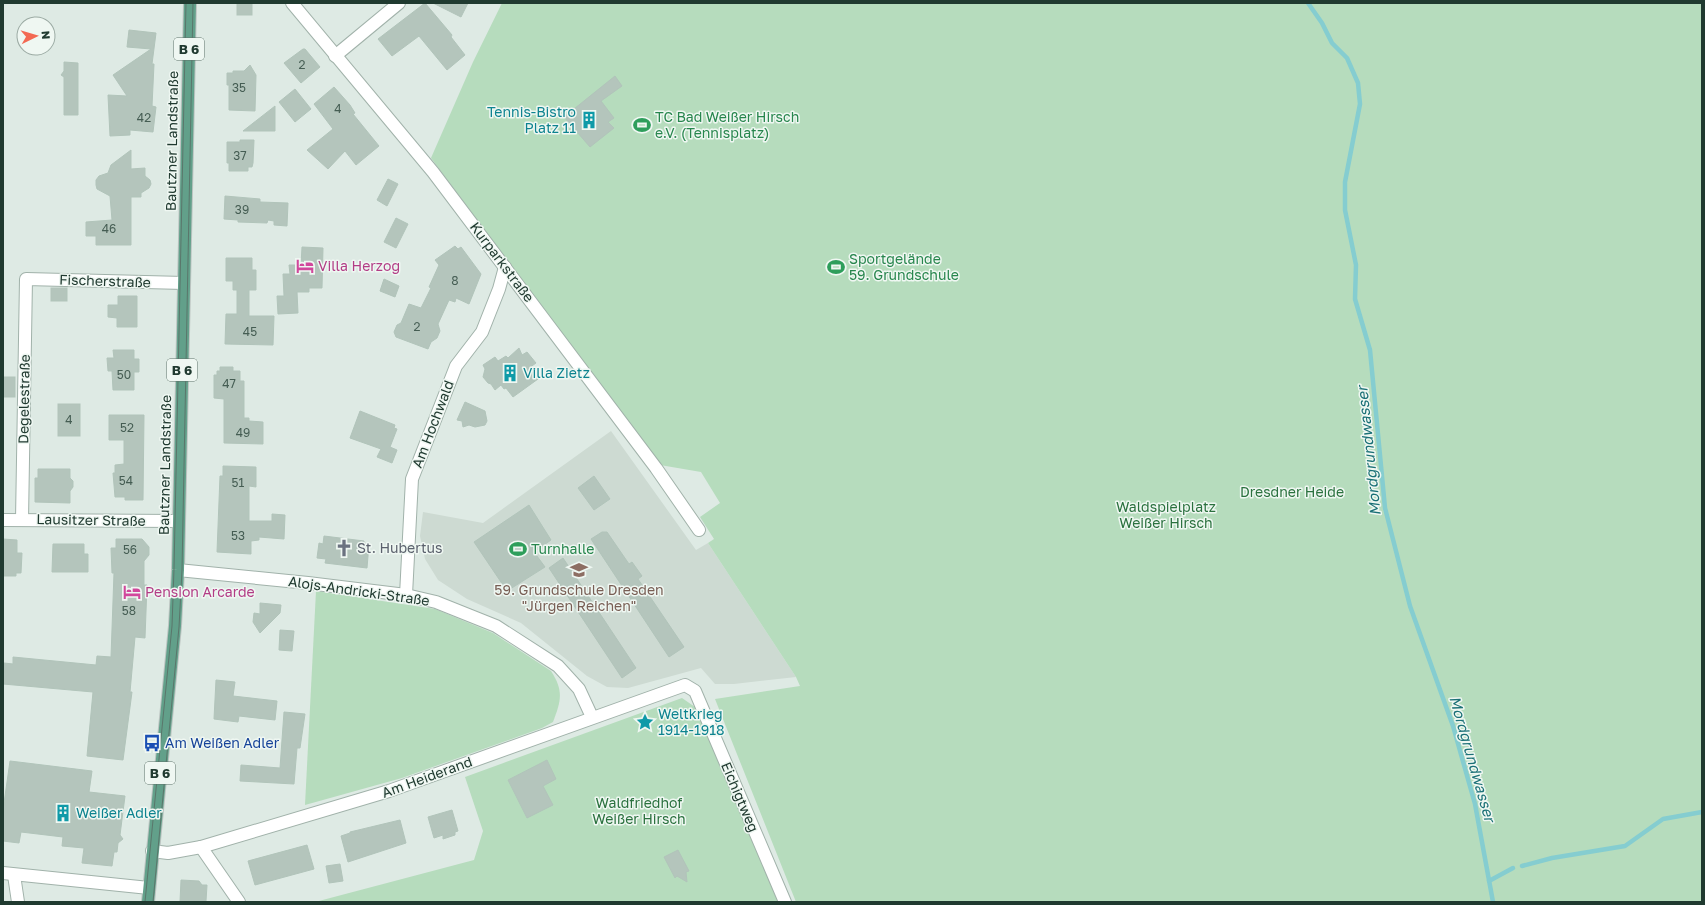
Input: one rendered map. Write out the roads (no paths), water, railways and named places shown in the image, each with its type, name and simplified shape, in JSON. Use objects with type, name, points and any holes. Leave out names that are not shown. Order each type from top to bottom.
[{"type":"main road","name":"Bautzner Landstraße","points":[[148,902],[175,626],[178,570],[190,3]]},
{"type":"street","name":"Kurparkstraße","points":[[292,3],[433,172],[656,468],[699,530]]},
{"type":"street","points":[[335,56],[398,3]]},
{"type":"street","name":"Am Hochwald","points":[[406,595],[412,479],[456,366],[482,332],[506,267]]},
{"type":"street","name":"Fischerstraße","points":[[26,279],[184,283]]},
{"type":"street","name":"Degelestraße","points":[[22,520],[26,279]]},
{"type":"street","name":"Lausitzer Straße","points":[[3,520],[179,521]]},
{"type":"street","name":"Alojs-Andricki-Straße","points":[[178,570],[406,595],[436,602],[496,626],[558,666],[579,689],[592,717]]},
{"type":"street","name":"Am Heiderand","points":[[152,851],[168,853],[201,847],[389,791],[592,717],[685,685],[695,691]]},
{"type":"street","name":"Eichigtweg","points":[[695,691],[785,902]]},
{"type":"street","points":[[201,847],[239,902]]},
{"type":"street","points":[[18,902],[9,874],[149,888]]},
{"type":"waterway","name":"Mordgrundwasser","points":[[1308,3],[1322,23],[1332,43],[1347,58],[1358,83],[1360,104],[1345,182],[1345,210],[1356,265],[1355,299],[1370,350],[1385,508],[1410,606],[1453,726],[1475,804],[1493,902]]},
{"type":"waterway","points":[[1522,866],[1552,858],[1625,846],[1663,819],[1702,812]]},
{"type":"waterway","points":[[1489,881],[1513,868]]},
{"type":"tram line","points":[[145,902],[172,626],[186,3]]},
{"type":"tram line","points":[[153,902],[179,627],[182,570],[193,3]]},
{"type":"place","name":"Tennis-Bistro Platz 11","points":[[589,120]]},
{"type":"place","name":"TC Bad Weißer Hirsch e.V. (Tennisplatz)","points":[[642,125]]},
{"type":"place","name":"Villa Herzog","points":[[305,266]]},
{"type":"place","name":"Sportgelände 59. Grundschule","points":[[836,267]]},
{"type":"place","name":"Villa Zietz","points":[[510,373]]},
{"type":"place","name":"St. Hubertus","points":[[344,548]]},
{"type":"place","name":"Turnhalle","points":[[518,549]]},
{"type":"place","name":"59. Grundschule Dresden \"Jürgen Reichen\"","points":[[579,570]]},
{"type":"place","name":"Pension Arcarde","points":[[132,592]]},
{"type":"place","name":"Weltkrieg 1914-1918","points":[[645,722]]},
{"type":"place","name":"Am Weißen Adler","points":[[152,743]]},
{"type":"place","name":"Weißer Adler","points":[[63,813]]},
{"type":"park label","name":"Dresdner Heide","points":[[1292,492]]},
{"type":"park label","name":"Waldspielplatz Weißer Hirsch","points":[[1166,516]]},
{"type":"park label","name":"Waldfriedhof Weißer Hirsch","points":[[639,812]]}]
